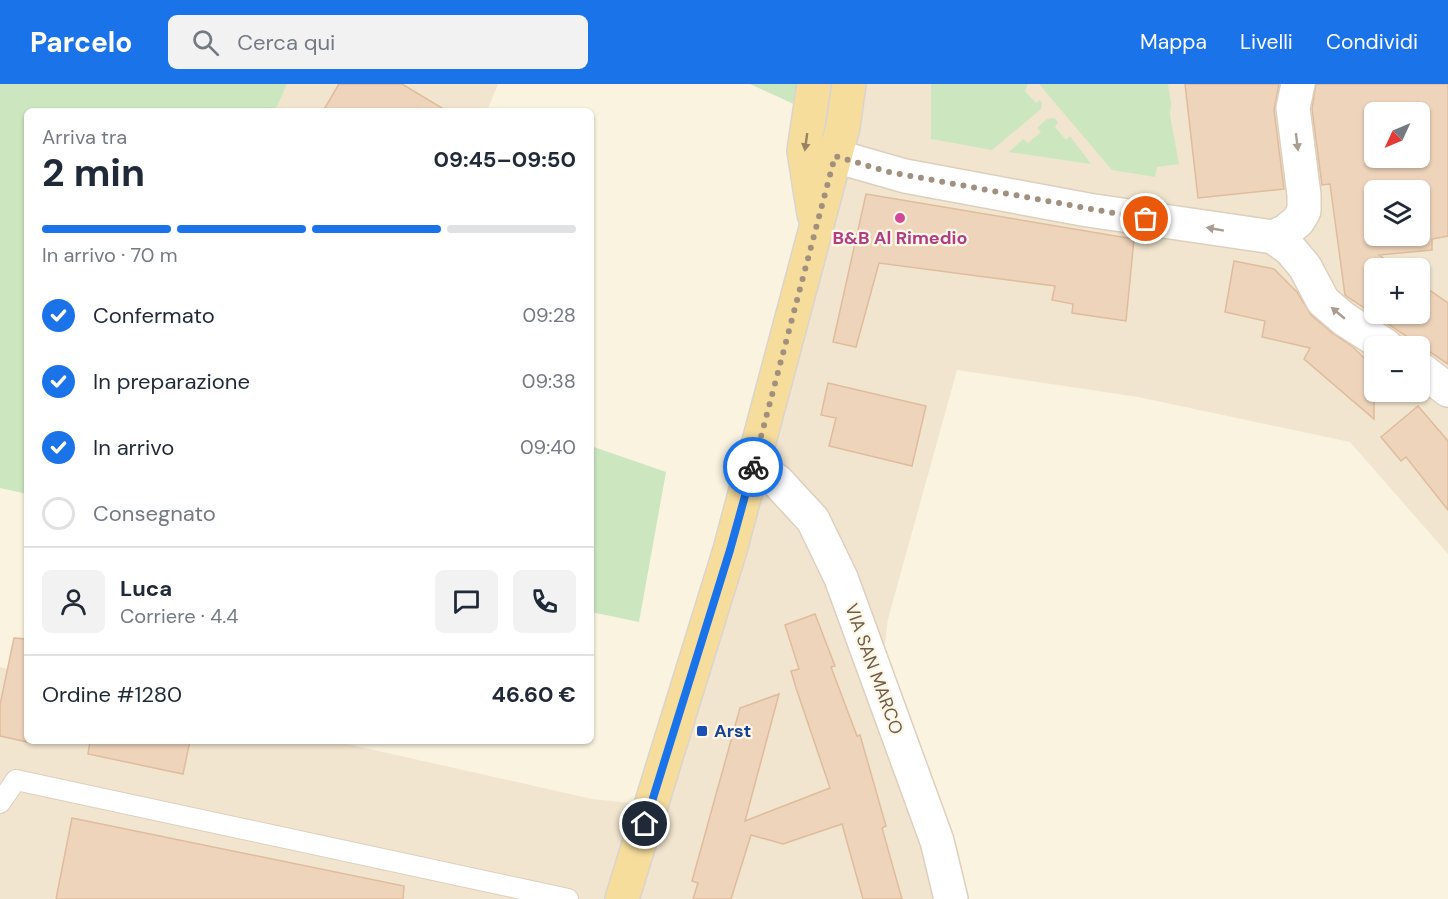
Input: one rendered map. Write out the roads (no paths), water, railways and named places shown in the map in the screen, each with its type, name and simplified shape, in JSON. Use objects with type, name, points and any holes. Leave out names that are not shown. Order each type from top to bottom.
[{"type":"main road","points":[[814,84],[804,151],[816,228]]},
{"type":"main road","points":[[622,899],[730,550],[843,127],[849,84]]},
{"type":"street","points":[[1273,237],[1286,231],[1298,221],[1304,211],[1293,108],[1298,84]]},
{"type":"street","points":[[835,156],[889,172],[962,186],[1117,214],[1273,237],[1290,249],[1305,267],[1323,301],[1344,319],[1370,336]]},
{"type":"street","points":[[1430,376],[1448,390]]},
{"type":"street","name":"VIA SAN MARCO","points":[[753,465],[777,481],[813,520],[841,578],[937,841],[951,899]]},
{"type":"lane","points":[[0,803],[16,780],[568,899]]},
{"type":"place","name":"B&B Al Rimedio","points":[[900,218]]},
{"type":"place","name":"Arst","points":[[702,731]]}]
